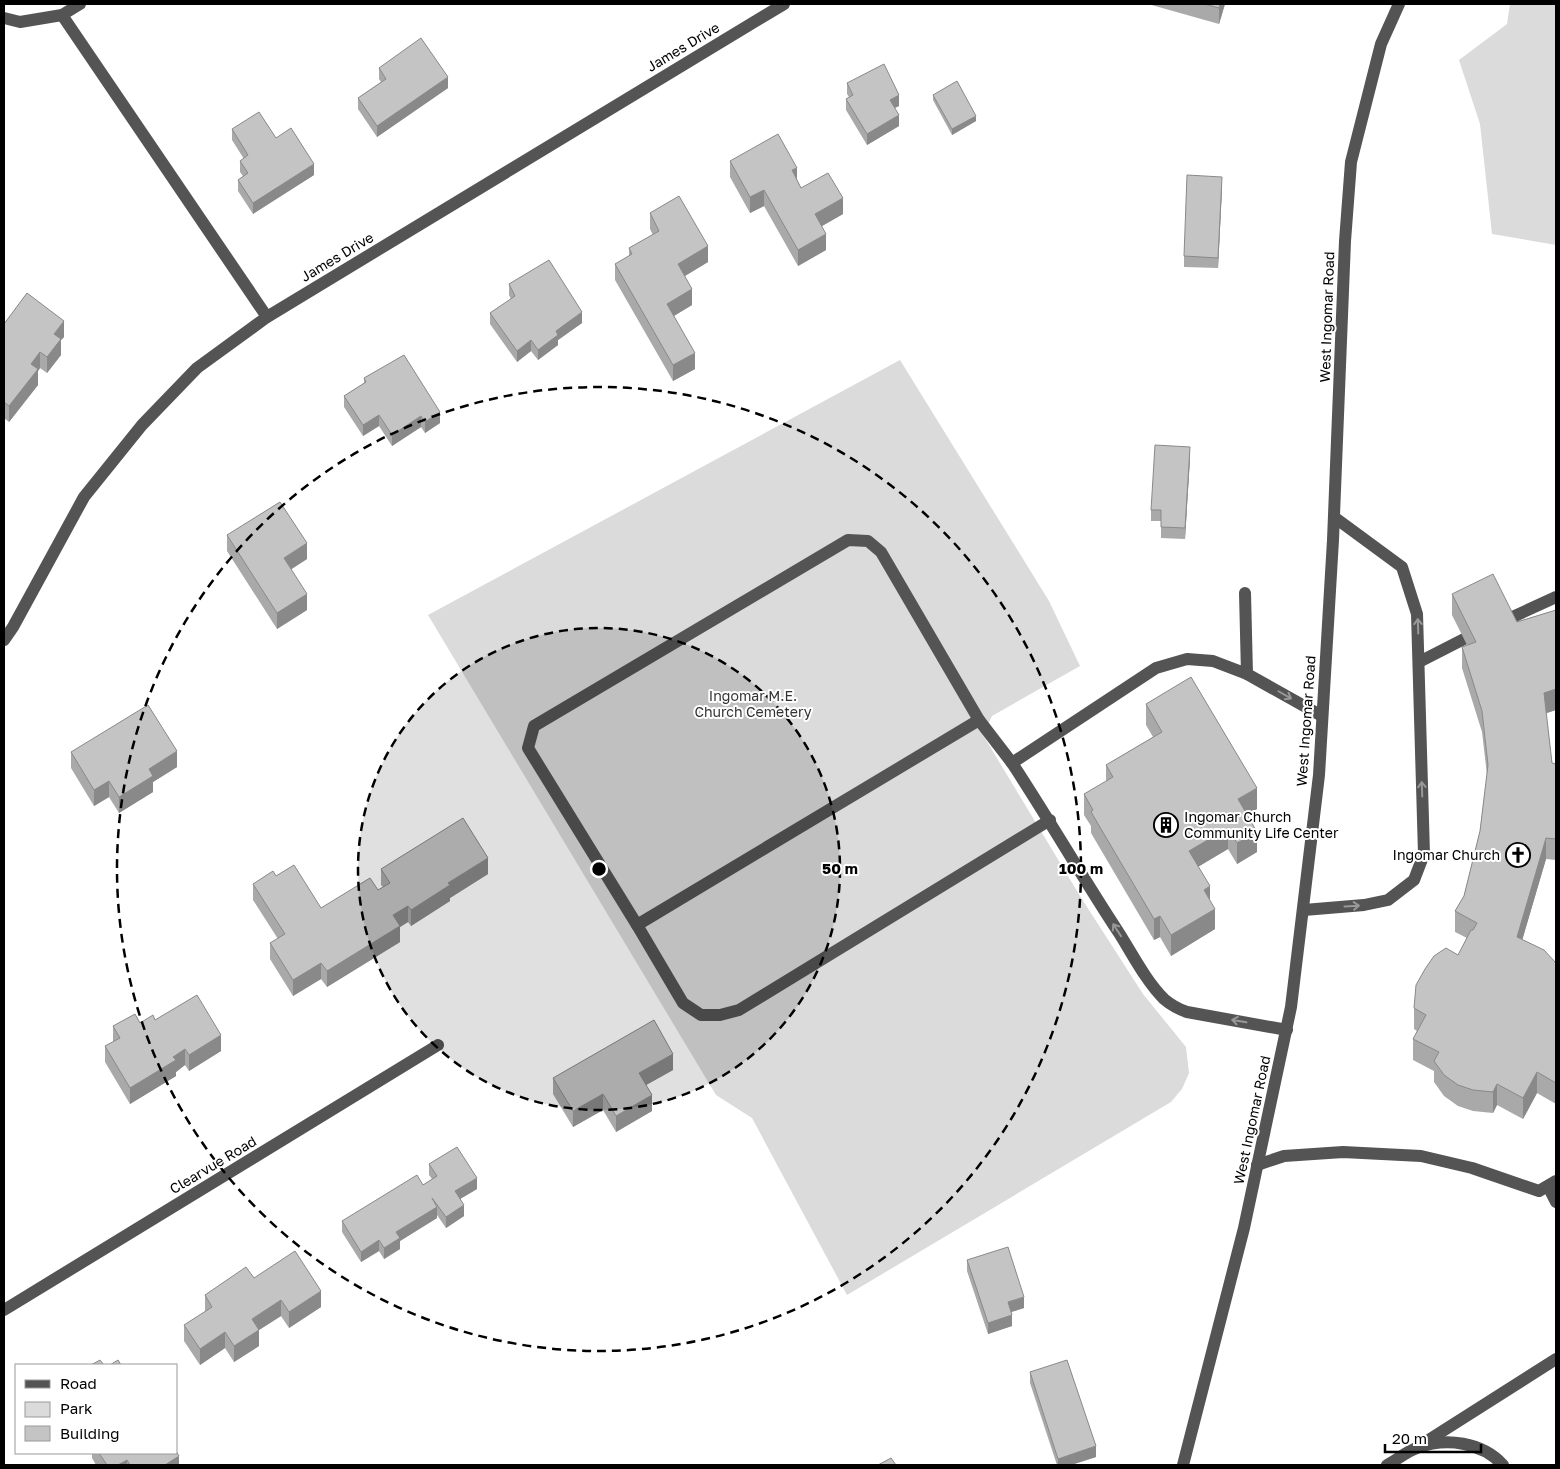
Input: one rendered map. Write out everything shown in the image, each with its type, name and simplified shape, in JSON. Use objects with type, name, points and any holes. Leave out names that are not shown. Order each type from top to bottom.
[{"type":"street","points":[[4,18],[20,22],[62,15],[80,4]]},
{"type":"street","name":"James Drive","points":[[4,640],[13,627],[84,497],[142,425],[197,368],[267,316],[784,4]]},
{"type":"street","name":"West Ingomar Road","points":[[1183,1465],[1244,1228],[1287,1030],[1304,910],[1319,775],[1334,516],[1345,241],[1351,162],[1381,44],[1399,4]]},
{"type":"street","points":[[62,15],[267,316]]},
{"type":"street","points":[[1304,910],[1364,905],[1388,900],[1414,880],[1424,854],[1417,614],[1402,567],[1334,516]]},
{"type":"street","points":[[1050,820],[738,1010],[720,1015],[701,1015],[683,1002],[528,748],[534,726],[542,721],[848,540],[868,542],[881,552],[979,720],[1012,763],[1050,820],[1108,917],[1153,986],[1164,999],[1174,1007],[1187,1012],[1287,1030]]},
{"type":"street","points":[[1245,593],[1247,674]]},
{"type":"street","points":[[1506,620],[1556,597]]},
{"type":"street","points":[[1419,662],[1464,639]]},
{"type":"street","points":[[1012,763],[1156,668],[1187,659],[1213,661],[1247,674],[1322,716]]},
{"type":"street","points":[[636,925],[979,720]]},
{"type":"street","name":"Clearvue Road","points":[[4,1310],[438,1045]]},
{"type":"street","points":[[1257,1165],[1284,1156],[1343,1152],[1421,1156],[1472,1168],[1539,1191],[1552,1183],[1556,1202]]},
{"type":"street","points":[[1387,1465],[1556,1359]]},
{"type":"street","points":[[1416,1448],[1439,1442],[1473,1445],[1503,1465]]},
{"type":"green space","points":[[1510,4],[1556,4],[1556,245],[1492,234],[1480,124],[1459,60],[1507,24]]},
{"type":"green space","name":"Ingomar M.E. Church Cemetery","points":[[900,360],[1049,601],[1080,666],[992,716],[983,735],[1080,896],[1143,994],[1186,1047],[1189,1073],[1182,1089],[1171,1102],[847,1295],[752,1118],[716,1095],[428,615]]},
{"type":"building","points":[[1204,4],[1220,4],[1219,8]]},
{"type":"building","points":[[421,38],[448,77],[377,126],[358,98],[386,79],[379,68]]},
{"type":"building","points":[[884,64],[899,95],[890,100],[899,115],[867,134],[846,99],[853,95],[847,83]]},
{"type":"building","points":[[957,81],[976,116],[952,129],[933,95]]},
{"type":"building","points":[[259,112],[276,138],[291,128],[314,164],[253,203],[238,180],[248,173],[240,161],[248,155],[232,129]]},
{"type":"building","points":[[778,134],[797,168],[792,170],[801,188],[828,173],[843,198],[815,214],[826,234],[798,250],[764,190],[750,197],[730,161]]},
{"type":"building","points":[[1187,175],[1222,177],[1218,258],[1184,256]]},
{"type":"building","points":[[679,196],[708,246],[678,264],[692,289],[667,304],[695,353],[673,365],[615,264],[632,254],[629,248],[659,231],[650,213]]},
{"type":"building","points":[[549,260],[582,312],[556,331],[558,335],[538,350],[531,340],[517,351],[490,313],[515,296],[509,284]]},
{"type":"building","points":[[27,293],[64,321],[54,334],[61,339],[47,357],[40,352],[31,364],[38,369],[9,406],[4,402],[4,324]]},
{"type":"building","points":[[404,355],[440,412],[425,422],[421,416],[392,435],[379,415],[363,425],[344,396],[366,382],[364,378]]},
{"type":"building","points":[[1155,445],[1190,447],[1185,528],[1161,527],[1161,510],[1151,510]]},
{"type":"building","points":[[280,502],[307,543],[284,558],[307,594],[277,613],[227,535]]},
{"type":"building","name":"Ingomar Church","points":[[1493,574],[1517,622],[1556,610],[1556,689],[1544,693],[1552,763],[1556,764],[1556,839],[1546,838],[1517,937],[1544,950],[1556,963],[1556,1083],[1537,1072],[1523,1098],[1497,1084],[1493,1092],[1473,1090],[1458,1085],[1444,1075],[1434,1061],[1439,1052],[1413,1039],[1426,1015],[1414,1008],[1416,985],[1434,956],[1446,948],[1458,955],[1471,930],[1473,930],[1477,923],[1455,911],[1464,896],[1480,831],[1488,765],[1482,711],[1462,647],[1476,642],[1452,594]]},
{"type":"building","name":"Ingomar Church Community Life Center","points":[[1191,677],[1257,788],[1238,799],[1257,832],[1237,843],[1228,828],[1189,851],[1210,886],[1204,890],[1215,909],[1171,935],[1160,916],[1154,919],[1091,812],[1093,810],[1084,794],[1113,777],[1106,765],[1162,732],[1146,704]]},
{"type":"building","points":[[148,705],[177,751],[149,769],[153,776],[119,797],[109,781],[94,790],[71,752]]},
{"type":"building","points":[[463,818],[488,858],[448,883],[450,885],[411,910],[408,906],[393,915],[400,926],[327,971],[321,963],[293,980],[270,943],[285,934],[253,884],[273,871],[276,876],[294,865],[321,908],[370,878],[378,890],[390,883],[381,869]]},
{"type":"building","points":[[197,995],[221,1035],[189,1055],[185,1049],[173,1057],[176,1060],[130,1088],[105,1046],[120,1038],[113,1026],[135,1014],[140,1023],[153,1015],[155,1020]]},
{"type":"building","points":[[654,1020],[673,1054],[639,1073],[652,1095],[616,1116],[603,1094],[573,1111],[553,1078]]},
{"type":"building","points":[[457,1147],[477,1178],[455,1191],[464,1205],[446,1217],[432,1198],[437,1207],[396,1232],[400,1238],[384,1248],[379,1240],[361,1252],[342,1221],[417,1175],[423,1185],[437,1176],[429,1164]]},
{"type":"building","points":[[1008,1247],[1024,1297],[1008,1302],[1012,1315],[988,1323],[967,1260]]},
{"type":"building","points":[[295,1251],[321,1291],[289,1312],[281,1300],[252,1319],[259,1330],[234,1346],[225,1332],[200,1349],[184,1325],[212,1307],[205,1295],[246,1267],[254,1278]]},
{"type":"building","points":[[100,1360],[103,1364],[93,1364]]},
{"type":"building","points":[[118,1360],[120,1364],[112,1364]]},
{"type":"building","points":[[1067,1360],[1096,1446],[1058,1459],[1030,1372]]},
{"type":"building","points":[[100,1454],[178,1454],[179,1456],[165,1465],[130,1465],[127,1460],[118,1465],[107,1465]]},
{"type":"building","points":[[891,1458],[896,1465],[878,1465]]},
{"type":"place","name":"Ingomar Church Community Life Center","points":[[1166,825]]},
{"type":"place","name":"Ingomar Church","points":[[1518,855]]}]
